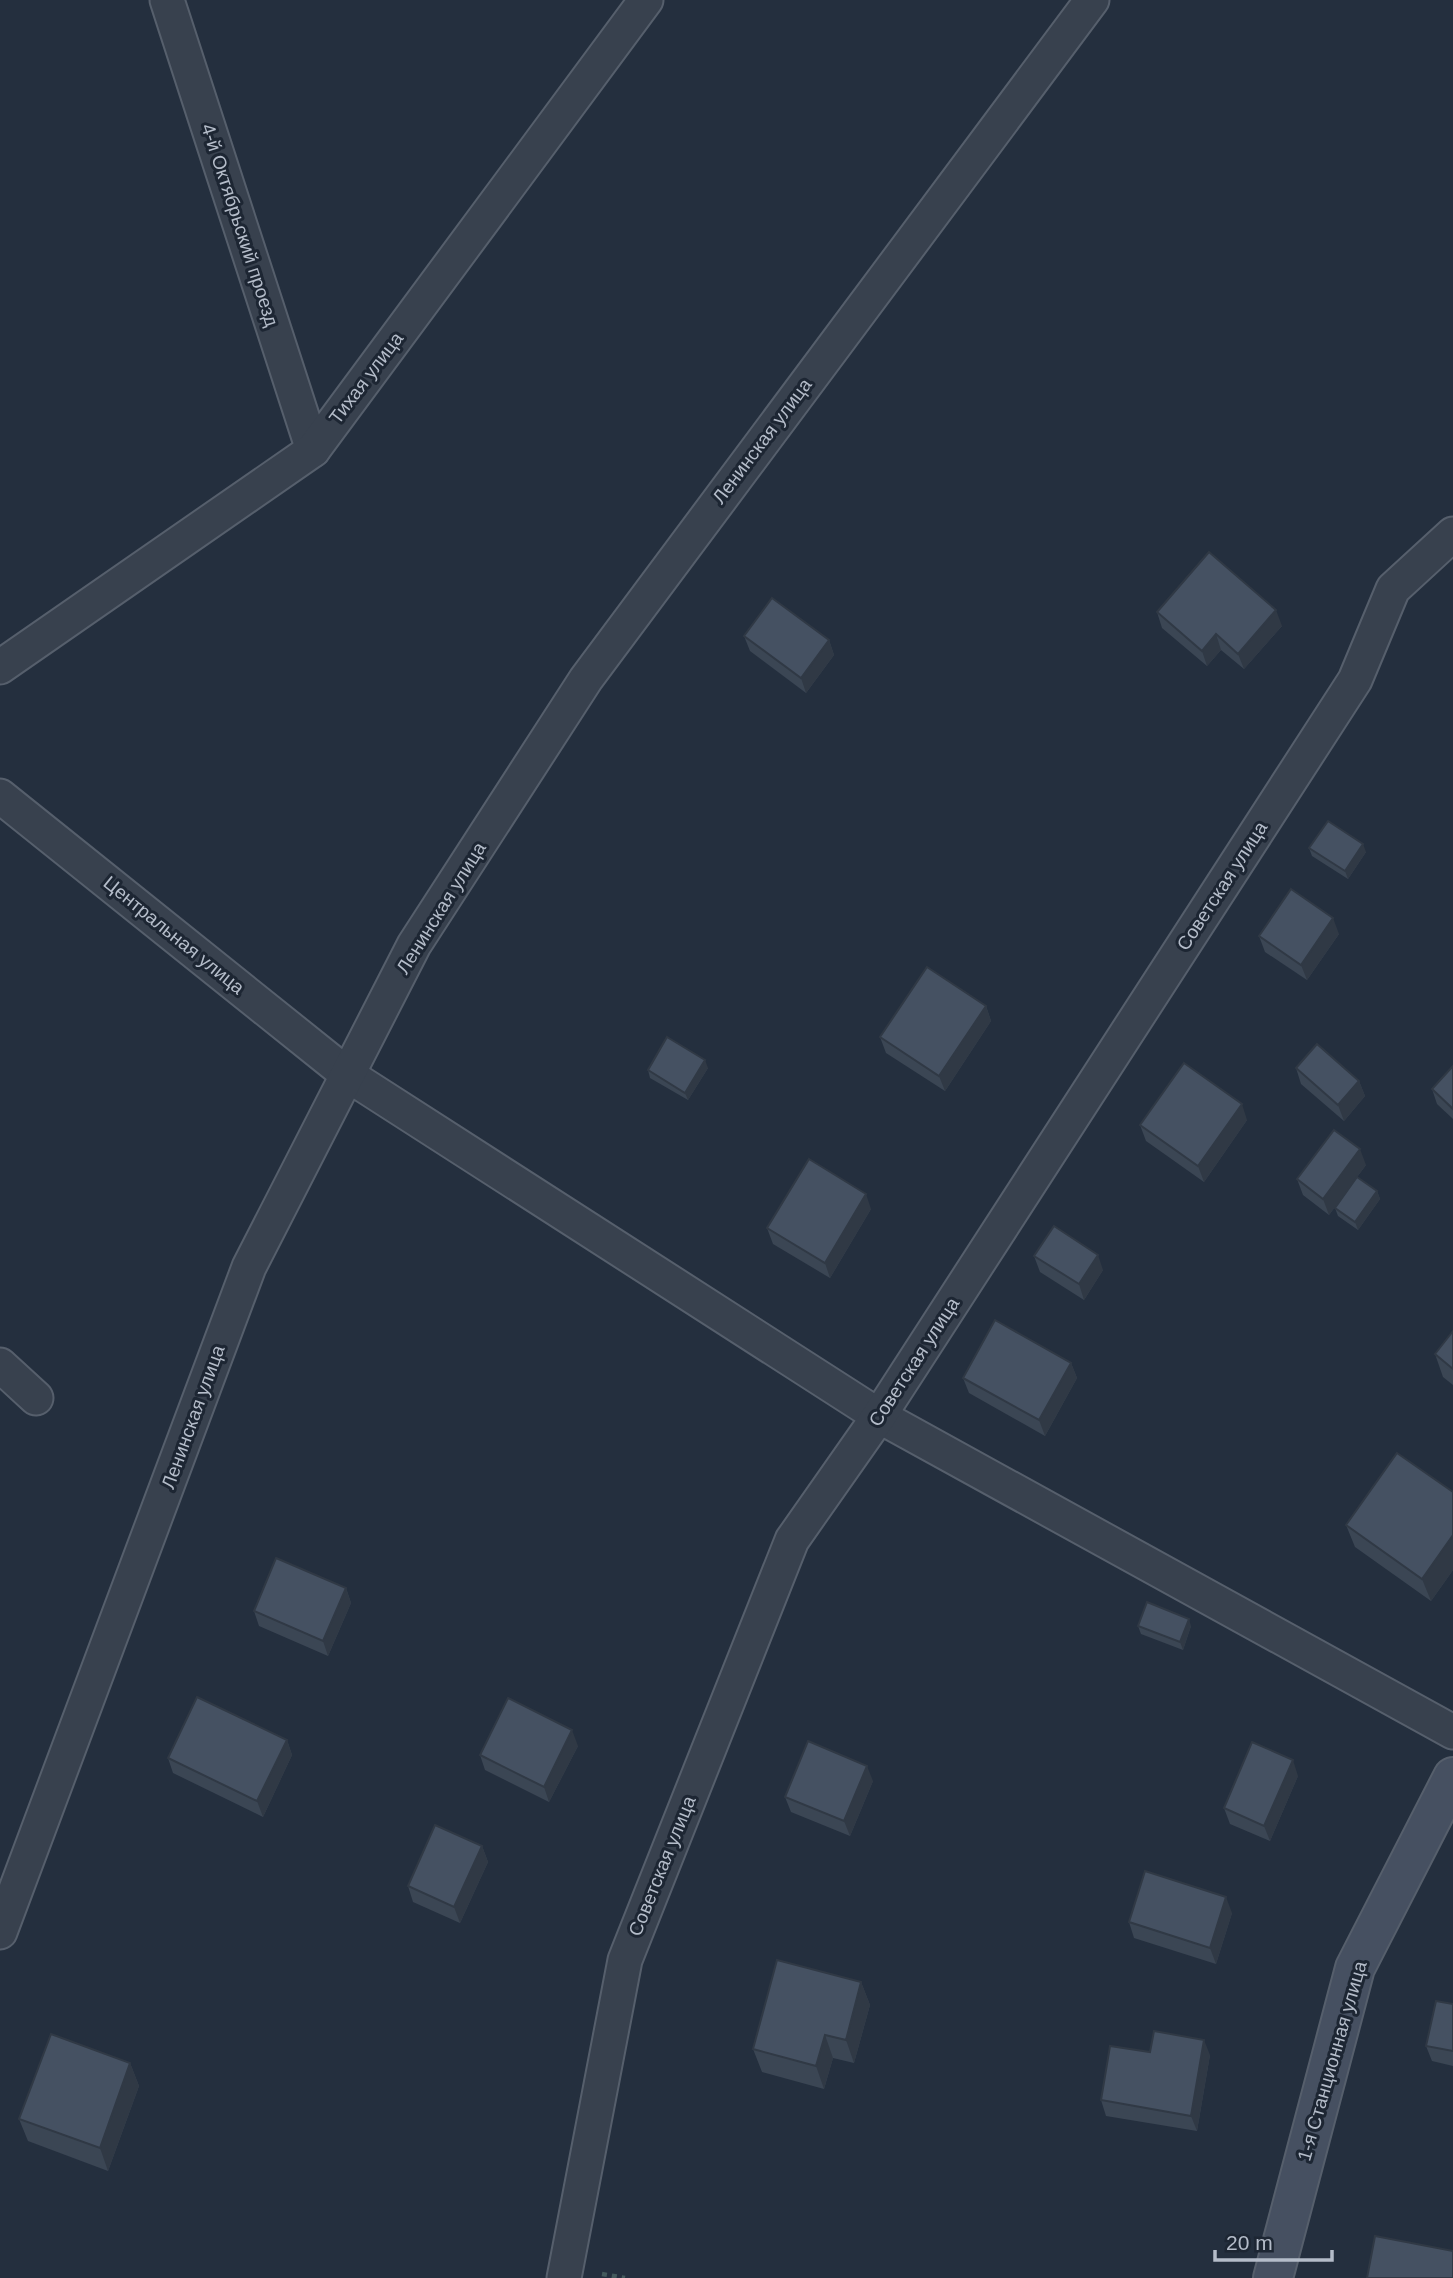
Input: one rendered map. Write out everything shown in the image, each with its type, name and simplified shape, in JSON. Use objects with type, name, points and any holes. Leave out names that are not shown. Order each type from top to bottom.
[{"type":"main road","name":"1-я Станционная улица","points":[[1273,2278],[1355,1968],[1453,1777]]},
{"type":"street","name":"4-й Октябрьский проезд","points":[[167,0],[313,450]]},
{"type":"street","name":"Тихая улица","points":[[0,667],[313,450],[646,0]]},
{"type":"street","name":"Ленинская улица","points":[[0,1932],[249,1267],[414,945],[586,678],[1092,0]]},
{"type":"street","name":"Советская улица","points":[[564,2278],[625,1960],[792,1540],[879,1416],[1355,680],[1393,589],[1453,534]]},
{"type":"street","name":"Центральная улица","points":[[0,796],[348,1074],[879,1416],[1453,1732]]},
{"type":"street","points":[[0,1364],[36,1398]]},
{"type":"building","points":[[1209,552],[1276,610],[1238,654],[1216,634],[1202,651],[1157,612]]},
{"type":"building","points":[[772,598],[829,640],[801,678],[744,636]]},
{"type":"building","points":[[1328,821],[1363,844],[1345,871],[1309,848]]},
{"type":"building","points":[[1291,889],[1333,918],[1301,965],[1259,936]]},
{"type":"building","points":[[927,967],[986,1006],[939,1076],[880,1037]]},
{"type":"building","points":[[667,1037],[705,1060],[685,1093],[648,1070]]},
{"type":"building","points":[[1317,1044],[1359,1081],[1338,1105],[1296,1068]]},
{"type":"building","points":[[1184,1063],[1242,1104],[1198,1166],[1140,1125]]},
{"type":"building","points":[[1453,1066],[1453,1109],[1432,1089]]},
{"type":"building","points":[[1334,1130],[1360,1149],[1323,1199],[1297,1179]]},
{"type":"building","points":[[809,1159],[866,1194],[825,1263],[767,1228]]},
{"type":"building","points":[[1357,1177],[1377,1191],[1355,1222],[1335,1208]]},
{"type":"building","points":[[1054,1226],[1098,1255],[1079,1284],[1034,1256]]},
{"type":"building","points":[[995,1320],[1071,1363],[1039,1420],[963,1378]]},
{"type":"building","points":[[1453,1331],[1453,1369],[1435,1354]]},
{"type":"building","points":[[1397,1453],[1453,1492],[1453,1535],[1422,1579],[1346,1525]]},
{"type":"building","points":[[276,1558],[346,1588],[323,1641],[254,1611]]},
{"type":"building","points":[[1147,1602],[1189,1619],[1180,1642],[1138,1626]]},
{"type":"building","points":[[197,1697],[287,1740],[257,1801],[168,1758]]},
{"type":"building","points":[[508,1698],[572,1730],[544,1787],[480,1755]]},
{"type":"building","points":[[808,1741],[867,1766],[844,1821],[785,1797]]},
{"type":"building","points":[[1252,1742],[1293,1760],[1264,1826],[1224,1808]]},
{"type":"building","points":[[435,1825],[482,1846],[454,1907],[408,1886]]},
{"type":"building","points":[[1145,1871],[1226,1897],[1210,1948],[1129,1922]]},
{"type":"building","points":[[777,1960],[861,1982],[846,2040],[825,2035],[816,2066],[753,2049]]},
{"type":"building","points":[[1436,2001],[1453,2004],[1453,2051],[1426,2046]]},
{"type":"building","points":[[1154,2031],[1204,2040],[1191,2116],[1101,2100],[1110,2046],[1150,2052]]},
{"type":"building","points":[[51,2034],[130,2063],[100,2148],[19,2119]]},
{"type":"building","points":[[1375,2236],[1453,2251],[1453,2278],[1367,2278]]}]
